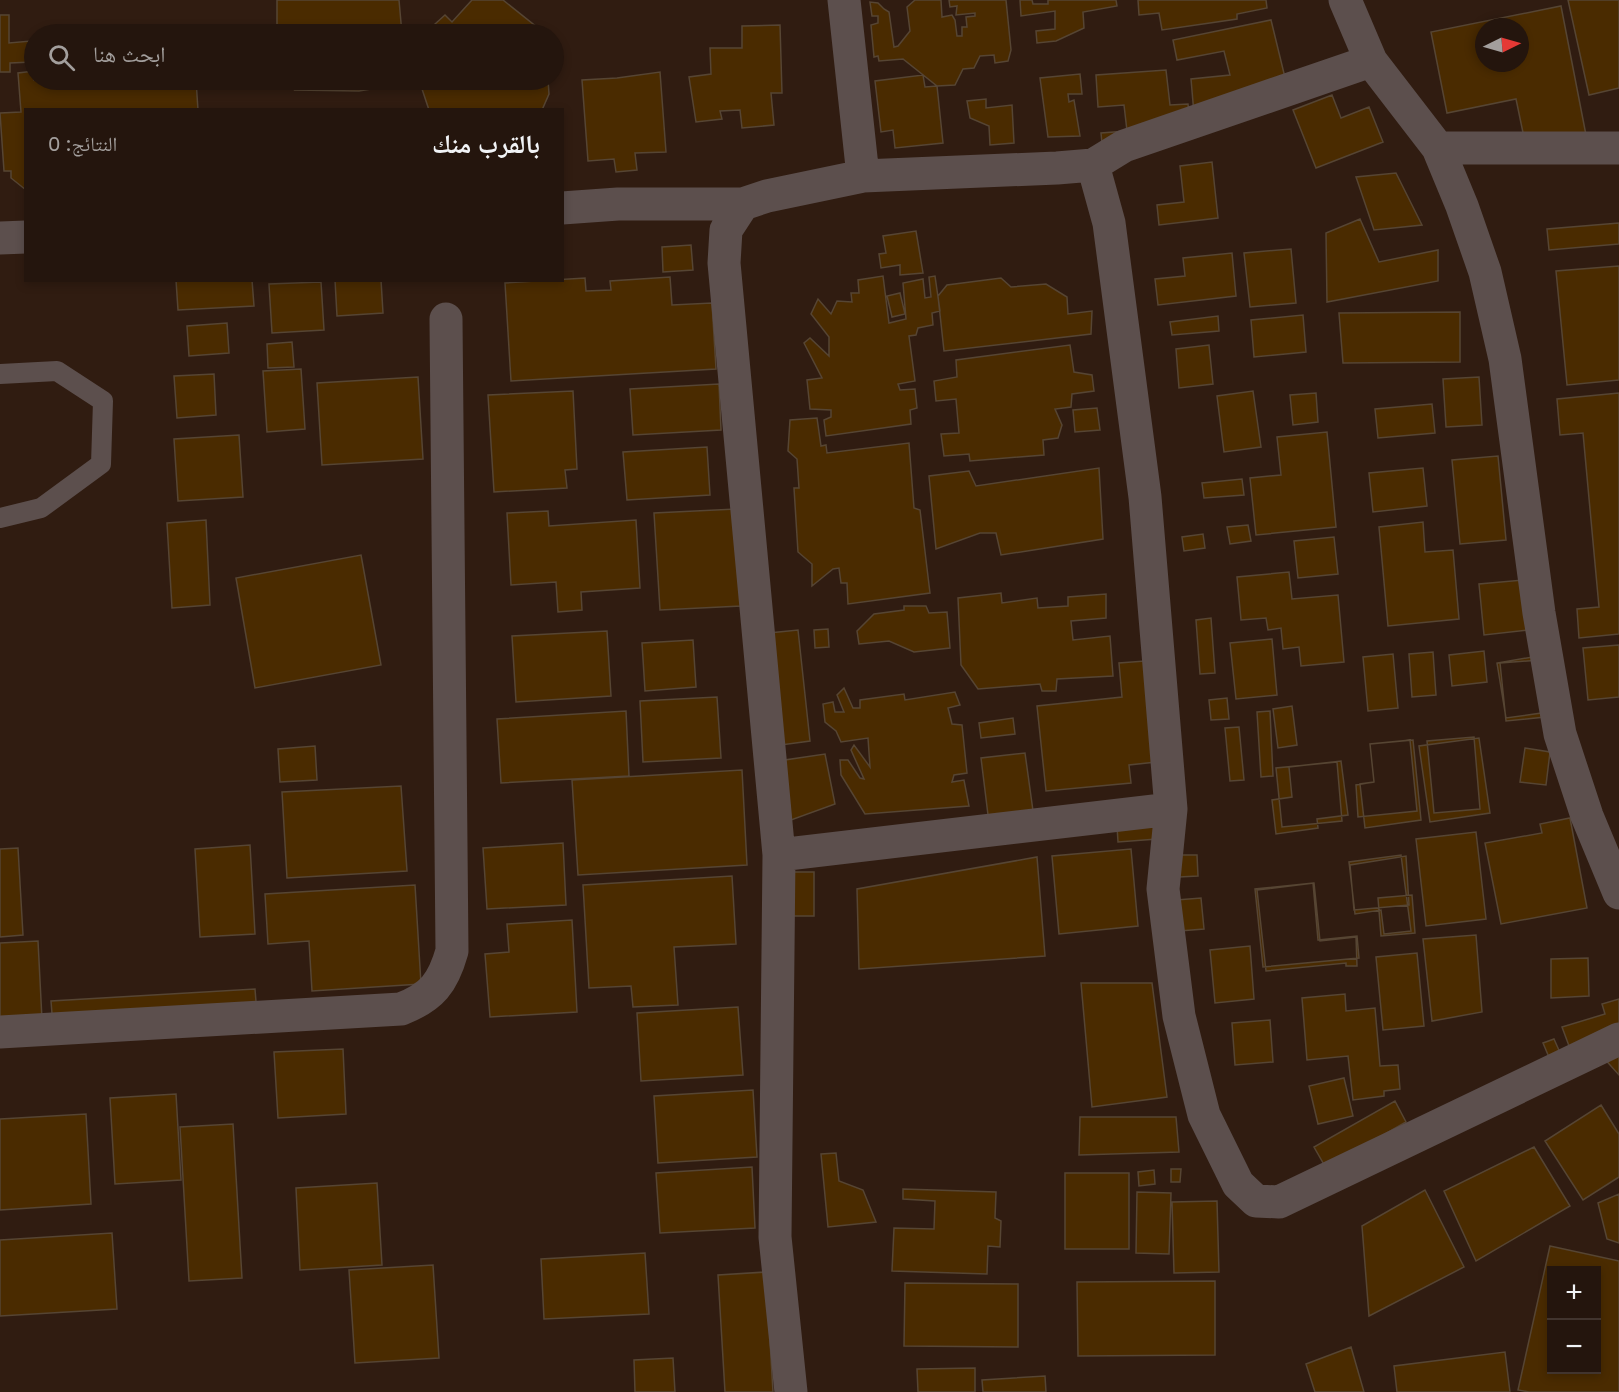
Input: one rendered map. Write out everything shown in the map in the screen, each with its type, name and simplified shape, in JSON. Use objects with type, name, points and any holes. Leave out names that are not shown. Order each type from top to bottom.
[{"type":"street","points":[[844,0],[863,176]]},
{"type":"street","points":[[1345,0],[1371,61],[1438,147],[1485,272],[1505,359],[1539,613],[1560,734],[1587,816],[1619,893]]},
{"type":"street","points":[[564,208],[618,204],[743,204],[767,196],[863,176],[1093,165],[1124,146],[1371,61]]},
{"type":"street","points":[[1438,147],[1619,148]]},
{"type":"street","points":[[1093,165],[1108,223],[1145,497],[1171,809],[1163,889],[1179,1016],[1204,1115],[1238,1184],[1257,1201],[1279,1202],[1619,1039]]},
{"type":"street","points":[[743,204],[726,230],[724,263],[779,855],[775,1237],[791,1392]]},
{"type":"street","points":[[0,238],[24,237]]},
{"type":"street","points":[[0,1032],[401,1009],[420,1002],[435,988],[447,971],[452,951],[446,319]]},
{"type":"street","points":[[779,855],[1171,809]]},
{"type":"lane","points":[[0,374],[57,371],[103,401],[101,464],[41,508],[0,518]]},
{"type":"building","points":[[277,0],[399,0],[401,24],[277,24]]},
{"type":"building","points":[[472,0],[503,0],[533,24],[435,24],[445,15],[452,22]]},
{"type":"building","points":[[915,0],[941,0],[942,17],[952,15],[957,36],[962,36],[962,27],[967,27],[966,17],[975,16],[975,13],[956,15],[957,6],[950,7],[949,0],[1006,0],[1011,50],[1008,61],[995,63],[994,55],[980,56],[974,68],[963,69],[955,85],[937,86],[903,59],[879,61],[878,56],[874,57],[871,25],[878,23],[878,16],[872,16],[870,2],[878,3],[889,12],[894,47],[898,46],[910,31],[907,7]]},
{"type":"building","points":[[1020,0],[1032,0],[1033,4],[1048,4],[1048,0],[1116,0],[1117,6],[1083,12],[1084,28],[1056,41],[1037,43],[1036,31],[1055,29],[1055,11],[1021,16]]},
{"type":"building","points":[[1138,0],[1266,0],[1267,8],[1237,14],[1237,19],[1162,30],[1159,13],[1139,15]]},
{"type":"building","points":[[1568,0],[1619,0],[1619,88],[1589,95]]},
{"type":"building","points":[[1561,6],[1586,135],[1526,147],[1516,99],[1447,113],[1431,32],[1475,23],[1475,72],[1529,72],[1529,18],[1501,18]]},
{"type":"building","points":[[0,15],[9,15],[9,43],[24,42],[24,62],[10,63],[10,72],[0,72]]},
{"type":"building","points":[[1271,20],[1289,94],[1194,114],[1191,79],[1230,75],[1224,51],[1177,60],[1173,40]]},
{"type":"building","points":[[780,25],[782,93],[771,93],[774,125],[742,128],[740,110],[720,111],[722,119],[696,122],[689,77],[711,74],[710,48],[742,48],[742,26]]},
{"type":"building","points":[[1166,70],[1170,105],[1188,104],[1189,114],[1103,154],[1101,133],[1127,131],[1124,105],[1098,107],[1096,75]]},
{"type":"building","points":[[24,72],[24,90],[197,90],[198,108],[24,108],[24,188],[11,178],[11,171],[4,171],[0,113],[21,112],[18,73]]},
{"type":"building","points":[[660,72],[666,152],[635,153],[637,170],[616,172],[614,159],[588,161],[582,80]]},
{"type":"building","points":[[1080,74],[1082,94],[1068,94],[1069,102],[1074,100],[1080,136],[1048,137],[1040,78]]},
{"type":"building","points":[[923,75],[925,87],[937,86],[943,143],[895,148],[893,130],[881,132],[875,81]]},
{"type":"building","points":[[295,90],[365,90],[359,91]]},
{"type":"building","points":[[422,90],[549,90],[543,108],[428,108]]},
{"type":"building","points":[[1332,95],[1341,118],[1369,107],[1383,142],[1316,168],[1293,110]]},
{"type":"building","points":[[986,99],[986,108],[1012,105],[1014,143],[990,145],[989,126],[970,118],[967,101]]},
{"type":"building","points":[[1212,162],[1218,218],[1159,225],[1157,205],[1184,202],[1180,166]]},
{"type":"building","points":[[1396,173],[1422,225],[1374,230],[1356,177]]},
{"type":"building","points":[[1360,219],[1379,262],[1438,250],[1438,281],[1327,302],[1326,233]]},
{"type":"building","points":[[1619,223],[1619,244],[1549,250],[1547,229]]},
{"type":"building","points":[[916,231],[923,273],[900,275],[900,265],[881,268],[879,254],[886,253],[883,236]]},
{"type":"building","points":[[691,245],[693,270],[663,272],[662,247]]},
{"type":"building","points":[[1291,249],[1296,303],[1250,307],[1244,253]]},
{"type":"building","points":[[1232,253],[1236,296],[1158,305],[1155,279],[1185,276],[1183,258]]},
{"type":"building","points":[[1619,266],[1619,380],[1567,385],[1556,271]]},
{"type":"building","points":[[883,276],[889,323],[906,319],[903,283],[923,279],[925,298],[931,297],[929,277],[935,276],[940,311],[932,313],[933,325],[918,328],[916,335],[909,336],[915,381],[898,384],[900,390],[915,389],[917,408],[910,410],[911,424],[826,436],[824,420],[831,417],[831,410],[810,409],[807,380],[822,378],[804,343],[810,338],[829,356],[829,337],[811,314],[818,299],[831,314],[837,301],[852,302],[851,293],[859,293],[858,280]]},
{"type":"building","points":[[670,277],[672,305],[712,303],[716,369],[511,381],[505,283],[564,282],[564,279],[585,278],[586,291],[611,290],[610,281]]},
{"type":"building","points":[[1001,278],[1011,287],[1046,284],[1067,297],[1068,314],[1092,311],[1091,334],[944,351],[938,296],[947,285]]},
{"type":"building","points":[[176,282],[252,282],[254,306],[178,310]]},
{"type":"building","points":[[321,282],[324,330],[272,333],[269,284]]},
{"type":"building","points":[[335,282],[381,282],[383,313],[337,316]]},
{"type":"building","points":[[900,293],[905,314],[892,317],[887,296]]},
{"type":"building","points":[[1460,312],[1460,362],[1343,363],[1339,313]]},
{"type":"building","points":[[1303,315],[1306,352],[1254,357],[1251,320]]},
{"type":"building","points":[[1218,316],[1219,331],[1172,335],[1170,322]]},
{"type":"building","points":[[227,323],[229,353],[189,356],[187,326]]},
{"type":"building","points":[[292,342],[294,367],[268,368],[267,344]]},
{"type":"building","points":[[1070,345],[1074,372],[1092,375],[1094,391],[1072,394],[1071,407],[1055,409],[1062,425],[1058,438],[1043,440],[1044,455],[970,461],[969,454],[944,456],[941,434],[959,433],[956,399],[936,401],[934,381],[957,377],[956,360]]},
{"type":"building","points":[[1209,345],[1213,384],[1179,388],[1176,349]]},
{"type":"building","points":[[301,369],[305,429],[267,432],[263,371]]},
{"type":"building","points":[[214,374],[216,415],[177,418],[174,376]]},
{"type":"building","points":[[418,377],[423,459],[322,465],[317,383]]},
{"type":"building","points":[[1479,377],[1482,425],[1446,427],[1443,379]]},
{"type":"building","points":[[719,384],[721,430],[633,435],[630,389]]},
{"type":"building","points":[[573,391],[577,469],[565,470],[567,488],[494,492],[488,395]]},
{"type":"building","points":[[1253,391],[1261,447],[1224,452],[1217,396]]},
{"type":"building","points":[[1316,393],[1318,422],[1293,425],[1290,395]]},
{"type":"building","points":[[1619,393],[1619,634],[1579,638],[1577,609],[1599,607],[1583,433],[1560,435],[1557,399]]},
{"type":"building","points":[[1432,404],[1435,433],[1378,438],[1375,409]]},
{"type":"building","points":[[1097,408],[1100,430],[1075,432],[1073,410]]},
{"type":"building","points":[[817,418],[821,446],[826,445],[827,453],[909,443],[914,508],[920,510],[930,593],[848,604],[847,583],[841,583],[839,568],[833,569],[812,586],[812,564],[798,552],[794,488],[799,488],[797,459],[788,451],[790,420]]},
{"type":"building","points":[[1327,432],[1336,527],[1256,535],[1250,478],[1281,475],[1277,437]]},
{"type":"building","points":[[239,435],[243,497],[178,501],[174,439]]},
{"type":"building","points":[[707,447],[710,495],[627,500],[623,452]]},
{"type":"building","points":[[1498,456],[1506,540],[1460,544],[1452,460]]},
{"type":"building","points":[[1099,468],[1103,539],[1001,555],[996,533],[980,533],[936,549],[929,476],[969,471],[976,486]]},
{"type":"building","points":[[1423,468],[1427,506],[1373,512],[1369,473]]},
{"type":"building","points":[[1242,479],[1244,495],[1204,498],[1202,483]]},
{"type":"building","points":[[736,509],[741,606],[660,610],[654,513]]},
{"type":"building","points":[[548,511],[549,526],[636,520],[640,588],[581,592],[582,610],[558,612],[556,582],[511,585],[507,513]]},
{"type":"building","points":[[206,520],[210,605],[172,608],[167,523]]},
{"type":"building","points":[[1423,522],[1425,552],[1453,550],[1459,619],[1388,626],[1379,527]]},
{"type":"building","points":[[1248,525],[1251,541],[1230,544],[1227,527]]},
{"type":"building","points":[[1203,534],[1205,548],[1184,551],[1182,537]]},
{"type":"building","points":[[1334,537],[1338,574],[1298,578],[1294,541]]},
{"type":"building","points":[[361,555],[381,665],[255,688],[236,578]]},
{"type":"building","points":[[1289,572],[1292,599],[1338,595],[1344,662],[1301,666],[1299,647],[1283,649],[1281,628],[1268,630],[1266,618],[1241,620],[1237,577]]},
{"type":"building","points":[[1523,580],[1528,630],[1484,635],[1479,584]]},
{"type":"building","points":[[1001,593],[1002,603],[1037,598],[1038,608],[1068,606],[1068,597],[1106,594],[1106,618],[1071,621],[1073,640],[1110,636],[1113,676],[1057,679],[1056,691],[1042,691],[1040,684],[978,689],[961,665],[958,598]]},
{"type":"building","points":[[904,606],[926,606],[929,613],[947,612],[950,648],[914,652],[889,641],[859,644],[857,631],[874,614],[904,610]]},
{"type":"building","points":[[1211,618],[1215,673],[1200,674],[1196,620]]},
{"type":"building","points":[[828,629],[829,647],[815,648],[814,630]]},
{"type":"building","points":[[798,630],[810,741],[781,745],[769,633]]},
{"type":"building","points":[[607,631],[611,696],[516,702],[512,636]]},
{"type":"building","points":[[1272,639],[1277,695],[1236,699],[1230,643]]},
{"type":"building","points":[[693,640],[696,687],[645,691],[642,643]]},
{"type":"building","points":[[1619,645],[1619,697],[1588,700],[1583,648]]},
{"type":"building","points":[[1484,651],[1487,682],[1452,686],[1449,655]]},
{"type":"building","points":[[1433,652],[1436,695],[1412,697],[1409,654]]},
{"type":"building","points":[[1393,654],[1398,708],[1368,711],[1363,657]]},
{"type":"building","points":[[1538,656],[1548,712],[1506,718],[1497,663]]},
{"type":"building","points":[[1540,660],[1545,717],[1506,721],[1500,663]]},
{"type":"building","points":[[1145,661],[1156,762],[1129,765],[1131,783],[1046,791],[1037,706],[1122,697],[1119,663]]},
{"type":"building","points":[[844,688],[853,708],[860,708],[860,700],[904,694],[905,700],[955,692],[960,705],[948,708],[952,724],[962,725],[967,773],[954,775],[952,782],[964,780],[969,806],[865,814],[841,775],[840,760],[848,760],[860,778],[864,779],[851,750],[854,745],[870,767],[868,738],[841,742],[836,731],[825,722],[823,704],[833,702],[835,712],[844,712],[837,695]]},
{"type":"building","points":[[717,697],[721,758],[643,762],[640,701]]},
{"type":"building","points":[[1227,698],[1229,719],[1211,720],[1209,700]]},
{"type":"building","points":[[1292,706],[1297,745],[1278,748],[1273,709]]},
{"type":"building","points":[[626,711],[629,776],[501,783],[497,719]]},
{"type":"building","points":[[1270,711],[1273,776],[1261,777],[1257,712]]},
{"type":"building","points":[[1013,718],[1015,734],[981,738],[979,723]]},
{"type":"building","points":[[1239,727],[1244,780],[1230,781],[1225,728]]},
{"type":"building","points":[[1474,737],[1480,809],[1434,813],[1427,741]]},
{"type":"building","points":[[1479,738],[1490,813],[1430,822],[1419,746]]},
{"type":"building","points":[[1410,740],[1417,811],[1358,817],[1356,785],[1374,782],[1370,744]]},
{"type":"building","points":[[1413,740],[1421,820],[1365,828],[1360,784],[1374,782],[1370,744]]},
{"type":"building","points":[[315,746],[317,780],[280,782],[278,749]]},
{"type":"building","points":[[1525,748],[1550,752],[1546,785],[1520,782]]},
{"type":"building","points":[[1025,753],[1034,818],[989,823],[981,758]]},
{"type":"building","points":[[825,754],[835,804],[791,820],[785,760]]},
{"type":"building","points":[[1341,761],[1348,815],[1317,819],[1318,828],[1276,834],[1272,800],[1292,797],[1289,767]]},
{"type":"building","points":[[1337,762],[1342,821],[1282,827],[1276,768]]},
{"type":"building","points":[[742,770],[747,865],[578,875],[572,780]]},
{"type":"building","points":[[401,786],[407,871],[287,878],[282,792]]},
{"type":"building","points":[[1570,818],[1587,908],[1501,924],[1485,843],[1542,833],[1540,824]]},
{"type":"building","points":[[1155,823],[1157,839],[1118,842],[1117,826]]},
{"type":"building","points":[[1476,832],[1486,919],[1426,926],[1416,839]]},
{"type":"building","points":[[563,843],[566,905],[487,909],[483,848]]},
{"type":"building","points":[[250,845],[255,934],[200,937],[195,849]]},
{"type":"building","points":[[18,848],[23,935],[0,937],[0,849]]},
{"type":"building","points":[[1131,849],[1138,926],[1059,934],[1052,856]]},
{"type":"building","points":[[1178,855],[1197,855],[1198,876],[1179,877]]},
{"type":"building","points":[[1401,855],[1411,931],[1384,934],[1381,910],[1355,914],[1349,862]]},
{"type":"building","points":[[1406,856],[1409,905],[1354,910],[1350,865]]},
{"type":"building","points":[[1037,857],[1045,956],[859,969],[857,889]]},
{"type":"building","points":[[790,872],[814,872],[814,916],[791,916]]},
{"type":"building","points":[[732,876],[736,944],[674,947],[678,1005],[633,1007],[631,986],[589,988],[583,885]]},
{"type":"building","points":[[1313,883],[1318,940],[1357,936],[1359,958],[1263,967],[1255,889]]},
{"type":"building","points":[[1314,883],[1320,941],[1356,937],[1357,966],[1346,966],[1346,963],[1266,971],[1257,890]]},
{"type":"building","points":[[415,885],[421,984],[312,991],[309,941],[268,944],[265,894]]},
{"type":"building","points":[[1412,895],[1415,933],[1381,936],[1378,898]]},
{"type":"building","points":[[1201,898],[1204,929],[1167,932],[1164,901]]},
{"type":"building","points":[[572,920],[577,1012],[490,1017],[485,954],[509,952],[507,924]]},
{"type":"building","points":[[1476,935],[1482,1012],[1432,1021],[1423,939]]},
{"type":"building","points":[[38,941],[43,1039],[0,1042],[0,943]]},
{"type":"building","points":[[1250,946],[1254,999],[1215,1003],[1210,950]]},
{"type":"building","points":[[1417,953],[1424,1026],[1383,1030],[1376,957]]},
{"type":"building","points":[[1588,958],[1589,996],[1551,998],[1551,959]]},
{"type":"building","points":[[1081,983],[1152,983],[1167,1097],[1092,1107]]},
{"type":"building","points":[[255,989],[258,1027],[54,1039],[51,1001]]},
{"type":"building","points":[[1345,994],[1346,1011],[1375,1008],[1380,1066],[1398,1065],[1400,1089],[1384,1091],[1384,1096],[1353,1100],[1348,1056],[1307,1060],[1302,998]]},
{"type":"building","points":[[1619,999],[1619,1032],[1572,1054],[1562,1027],[1605,1014],[1602,1004]]},
{"type":"building","points":[[738,1007],[743,1075],[641,1081],[637,1013]]},
{"type":"building","points":[[1270,1020],[1273,1062],[1235,1065],[1232,1023]]},
{"type":"building","points":[[1554,1039],[1562,1057],[1551,1062],[1543,1043]]},
{"type":"building","points":[[343,1049],[346,1114],[278,1118],[274,1052]]},
{"type":"building","points":[[1619,1049],[1619,1075],[1602,1056]]},
{"type":"building","points":[[1344,1078],[1353,1116],[1318,1124],[1309,1086]]},
{"type":"building","points":[[753,1090],[757,1157],[658,1163],[654,1096]]},
{"type":"building","points":[[176,1094],[181,1180],[115,1184],[110,1098]]},
{"type":"building","points":[[1395,1101],[1406,1122],[1326,1168],[1314,1147]]},
{"type":"building","points":[[1601,1105],[1619,1134],[1619,1177],[1583,1200],[1545,1141]]},
{"type":"building","points":[[86,1114],[91,1204],[0,1210],[0,1119]]},
{"type":"building","points":[[1080,1117],[1176,1117],[1179,1152],[1079,1155]]},
{"type":"building","points":[[233,1124],[242,1278],[189,1281],[180,1127]]},
{"type":"building","points":[[1534,1147],[1570,1206],[1476,1261],[1444,1191]]},
{"type":"building","points":[[836,1153],[839,1181],[863,1190],[876,1222],[828,1227],[821,1154]]},
{"type":"building","points":[[752,1167],[755,1228],[660,1233],[656,1173]]},
{"type":"building","points":[[1171,1169],[1181,1169],[1180,1182],[1171,1182]]},
{"type":"building","points":[[1154,1170],[1155,1184],[1139,1186],[1138,1172]]},
{"type":"building","points":[[1065,1173],[1129,1173],[1129,1249],[1065,1249]]},
{"type":"building","points":[[377,1183],[382,1265],[300,1270],[296,1188]]},
{"type":"building","points":[[903,1189],[996,1192],[995,1218],[1001,1221],[1000,1247],[988,1246],[987,1274],[892,1271],[894,1228],[934,1229],[935,1201],[903,1199]]},
{"type":"building","points":[[1425,1190],[1464,1267],[1369,1316],[1362,1226]]},
{"type":"building","points":[[1137,1192],[1171,1193],[1169,1254],[1136,1253]]},
{"type":"building","points":[[1619,1194],[1619,1243],[1607,1239],[1598,1203]]},
{"type":"building","points":[[1217,1201],[1219,1272],[1174,1273],[1172,1202]]},
{"type":"building","points":[[112,1233],[117,1309],[0,1316],[0,1240]]},
{"type":"building","points":[[1550,1246],[1619,1261],[1619,1392],[1518,1390]]},
{"type":"building","points":[[645,1253],[649,1314],[544,1319],[541,1259]]},
{"type":"building","points":[[433,1265],[439,1358],[355,1363],[349,1270]]},
{"type":"building","points":[[766,1272],[773,1392],[725,1392],[718,1275]]},
{"type":"building","points":[[1215,1281],[1215,1355],[1078,1356],[1077,1282]]},
{"type":"building","points":[[905,1283],[1018,1284],[1018,1347],[904,1346]]},
{"type":"building","points":[[1351,1347],[1364,1392],[1315,1392],[1306,1364]]},
{"type":"building","points":[[1505,1352],[1510,1392],[1397,1392],[1394,1366]]},
{"type":"building","points":[[673,1358],[675,1392],[635,1392],[634,1360]]},
{"type":"building","points":[[975,1368],[975,1392],[918,1392],[917,1369]]},
{"type":"building","points":[[1045,1376],[1046,1392],[983,1392],[982,1380]]}]
